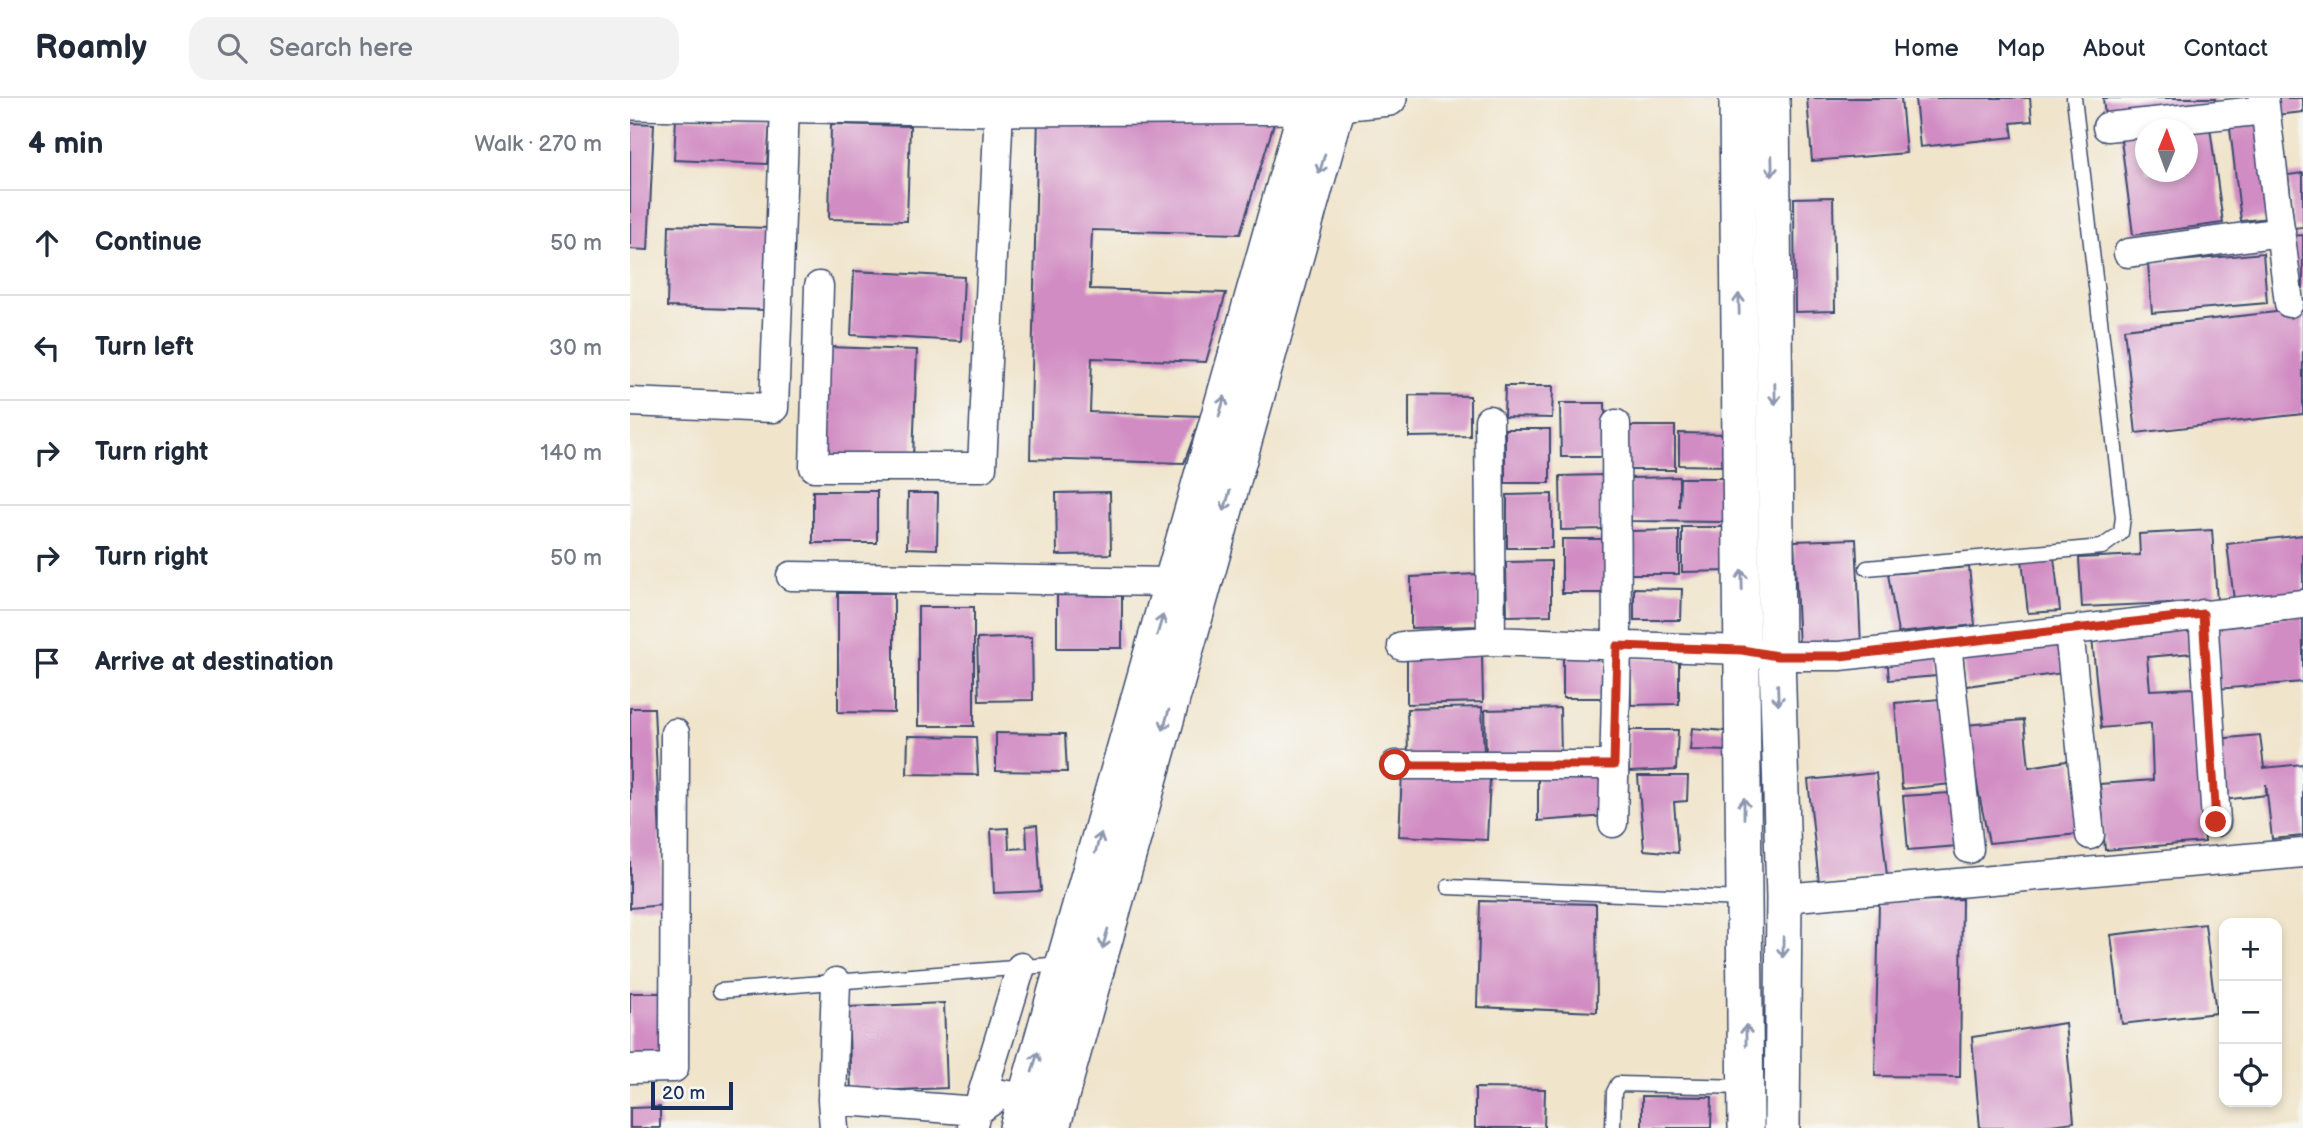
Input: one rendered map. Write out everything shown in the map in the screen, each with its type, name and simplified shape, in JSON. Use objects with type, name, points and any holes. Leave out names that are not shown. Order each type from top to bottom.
[{"type":"street","points":[[630,102],[999,108],[1389,98]]},
{"type":"street","points":[[1737,98],[1746,1128]]},
{"type":"street","points":[[1772,98],[1777,656],[1784,898],[1782,1128]]},
{"type":"street","points":[[974,1120],[1002,1094],[1021,1113],[1172,582],[1323,101]]},
{"type":"street","points":[[1052,1128],[1323,101]]},
{"type":"street","points":[[2107,127],[2264,104],[2289,303]]},
{"type":"street","points":[[630,402],[774,408],[785,106]]},
{"type":"street","points":[[819,286],[814,467],[982,467],[999,108]]},
{"type":"street","points":[[2129,253],[2281,232]]},
{"type":"street","points":[[1489,420],[1491,641]]},
{"type":"street","points":[[1613,823],[1617,646],[1616,424]]},
{"type":"street","points":[[791,576],[1172,582]]},
{"type":"street","points":[[1402,646],[1491,641],[1742,650],[1777,656],[1840,656],[2303,604]]},
{"type":"street","points":[[2203,614],[2216,822]]},
{"type":"street","points":[[2069,630],[2090,835]]},
{"type":"street","points":[[1947,644],[1969,849]]},
{"type":"street","points":[[630,1069],[674,1068],[675,733]]},
{"type":"street","points":[[1395,765],[1614,765]]},
{"type":"street","points":[[1784,898],[2303,853]]},
{"type":"street","points":[[974,1120],[1021,967]]},
{"type":"street","points":[[834,1128],[832,1100],[836,982]]},
{"type":"street","points":[[832,1100],[974,1120]]},
{"type":"lane","points":[[1867,568],[2102,547],[2121,533],[2123,517],[2074,98]]},
{"type":"lane","points":[[1448,887],[1745,899]]},
{"type":"lane","points":[[720,990],[1063,964]]},
{"type":"lane","points":[[1613,1128],[1614,1092],[1618,1084],[1746,1087]]},
{"type":"building","points":[[1807,98],[1901,98],[1906,153],[1812,161]]},
{"type":"building","points":[[1915,98],[2030,98],[2032,121],[2011,123],[2013,137],[1920,147]]},
{"type":"building","points":[[2103,98],[2215,98],[2215,105],[2105,117]]},
{"type":"building","points":[[2273,98],[2303,98],[2303,112],[2275,115]]},
{"type":"building","points":[[1038,114],[1275,120],[1240,234],[1092,230],[1090,289],[1226,293],[1206,362],[1092,358],[1090,412],[1201,416],[1184,463],[1030,459]]},
{"type":"building","points":[[676,117],[770,121],[767,164],[674,160]]},
{"type":"building","points":[[2258,117],[2270,218],[2241,221],[2229,120]]},
{"type":"building","points":[[2209,120],[2223,223],[2133,235],[2120,132],[2135,130],[2135,182],[2198,182],[2198,125]]},
{"type":"building","points":[[630,123],[654,124],[648,250],[630,249]]},
{"type":"building","points":[[831,124],[910,126],[907,221],[829,219]]},
{"type":"building","points":[[2303,173],[2303,227],[2294,228],[2288,175]]},
{"type":"building","points":[[1833,197],[1835,311],[1795,312],[1794,198]]},
{"type":"building","points":[[669,225],[769,228],[766,310],[667,307]]},
{"type":"building","points":[[2303,235],[2303,288],[2298,288],[2292,236]]},
{"type":"building","points":[[2263,253],[2267,303],[2152,313],[2148,264]]},
{"type":"building","points":[[854,271],[964,277],[961,341],[851,335]]},
{"type":"building","points":[[2303,309],[2303,414],[2136,433],[2124,329]]},
{"type":"building","points":[[827,347],[917,350],[913,458],[824,455]]},
{"type":"building","points":[[1505,386],[1553,386],[1552,418],[1504,417]]},
{"type":"building","points":[[1409,395],[1470,396],[1470,436],[1409,437]]},
{"type":"building","points":[[1560,403],[1605,403],[1606,457],[1561,457]]},
{"type":"building","points":[[1626,426],[1675,426],[1675,470],[1626,470]]},
{"type":"building","points":[[1505,429],[1550,429],[1550,483],[1505,483]]},
{"type":"building","points":[[1679,433],[1727,434],[1726,466],[1679,465]]},
{"type":"building","points":[[1605,475],[1605,529],[1561,530],[1560,476]]},
{"type":"building","points":[[1679,477],[1679,507],[1680,478],[1728,478],[1728,522],[1631,521],[1630,478]]},
{"type":"building","points":[[813,491],[877,491],[877,543],[813,543]]},
{"type":"building","points":[[1110,492],[1111,554],[1057,555],[1056,493]]},
{"type":"building","points":[[908,493],[938,493],[937,549],[907,548]]},
{"type":"building","points":[[1552,494],[1552,548],[1507,548],[1507,495]]},
{"type":"building","points":[[1682,527],[1731,527],[1731,571],[1682,572]]},
{"type":"building","points":[[1679,530],[1679,574],[1630,574],[1630,531]]},
{"type":"building","points":[[2212,530],[2217,601],[2082,607],[2079,558],[2140,555],[2139,534]]},
{"type":"building","points":[[2303,535],[2303,592],[2234,600],[2227,544]]},
{"type":"building","points":[[1562,539],[1607,539],[1607,593],[1562,593]]},
{"type":"building","points":[[1856,539],[1861,645],[1799,648],[1794,541]]},
{"type":"building","points":[[2054,557],[2060,611],[2028,613],[2022,559]]},
{"type":"building","points":[[1551,561],[1551,615],[1507,616],[1506,562]]},
{"type":"building","points":[[1969,567],[1975,625],[1898,633],[1888,574]]},
{"type":"building","points":[[1478,574],[1479,626],[1411,628],[1411,577]]},
{"type":"building","points":[[1634,588],[1682,589],[1681,620],[1634,620]]},
{"type":"building","points":[[838,593],[894,593],[894,713],[838,712]]},
{"type":"building","points":[[1057,595],[1122,596],[1122,648],[1057,648]]},
{"type":"building","points":[[918,607],[974,607],[974,726],[918,726]]},
{"type":"building","points":[[2303,615],[2303,682],[2217,689],[2212,624]]},
{"type":"building","points":[[2189,627],[2192,653],[2147,657],[2150,690],[2194,688],[2205,842],[2105,850],[2100,784],[2153,780],[2151,723],[2101,728],[2092,638]]},
{"type":"building","points":[[1032,637],[1033,700],[979,701],[977,639]]},
{"type":"building","points":[[2060,638],[2063,673],[1966,686],[1962,651]]},
{"type":"building","points":[[1935,650],[1937,676],[1889,680],[1887,655]]},
{"type":"building","points":[[1563,651],[1606,651],[1606,698],[1563,698]]},
{"type":"building","points":[[1482,655],[1483,702],[1407,704],[1407,657]]},
{"type":"building","points":[[1679,658],[1679,704],[1631,705],[1630,659]]},
{"type":"building","points":[[1940,699],[1951,784],[1902,789],[1895,703]]},
{"type":"building","points":[[1482,707],[1484,754],[1408,756],[1407,709]]},
{"type":"building","points":[[630,708],[654,708],[663,905],[630,908]]},
{"type":"building","points":[[1560,708],[1561,755],[1486,757],[1485,710]]},
{"type":"building","points":[[2024,720],[2029,767],[2073,760],[2078,834],[1989,843],[1965,725]]},
{"type":"building","points":[[1692,728],[1735,732],[1735,751],[1690,750]]},
{"type":"building","points":[[1629,730],[1678,730],[1676,770],[1629,772]]},
{"type":"building","points":[[996,733],[1065,734],[1067,772],[996,771]]},
{"type":"building","points":[[2260,735],[2264,768],[2303,764],[2303,836],[2272,839],[2266,784],[2266,795],[2223,800],[2217,739]]},
{"type":"building","points":[[908,736],[976,737],[978,775],[907,774]]},
{"type":"building","points":[[1402,773],[1490,777],[1487,840],[1399,836]]},
{"type":"building","points":[[1876,773],[1887,876],[1819,883],[1808,780]]},
{"type":"building","points":[[1609,774],[1607,816],[1538,821],[1538,775]]},
{"type":"building","points":[[1638,776],[1688,776],[1687,801],[1674,802],[1678,853],[1644,850]]},
{"type":"building","points":[[1950,793],[1958,846],[1908,850],[1903,796]]},
{"type":"building","points":[[1037,825],[1041,891],[994,893],[991,829],[1008,828],[1009,849],[1027,848],[1026,826]]},
{"type":"building","points":[[1962,899],[1960,1077],[1875,1076],[1879,902]]},
{"type":"building","points":[[1480,901],[1596,904],[1597,1012],[1477,1007]]},
{"type":"building","points":[[2205,924],[2216,1013],[2122,1024],[2111,935]]},
{"type":"building","points":[[630,993],[661,993],[660,1058],[630,1059]]},
{"type":"building","points":[[944,1003],[947,1088],[851,1092],[848,1007]]},
{"type":"building","points":[[2065,1023],[2074,1122],[2029,1128],[1980,1128],[1972,1037]]},
{"type":"building","points":[[1475,1088],[1545,1089],[1544,1128],[1475,1128]]},
{"type":"building","points":[[1642,1096],[1712,1097],[1711,1128],[1642,1128]]},
{"type":"building","points":[[660,1107],[660,1128],[630,1128],[630,1108]]},
{"type":"route","points":[[1395,765],[1614,765],[1617,646],[1742,650],[1777,656],[1840,656],[2203,614],[2216,822]]}]
